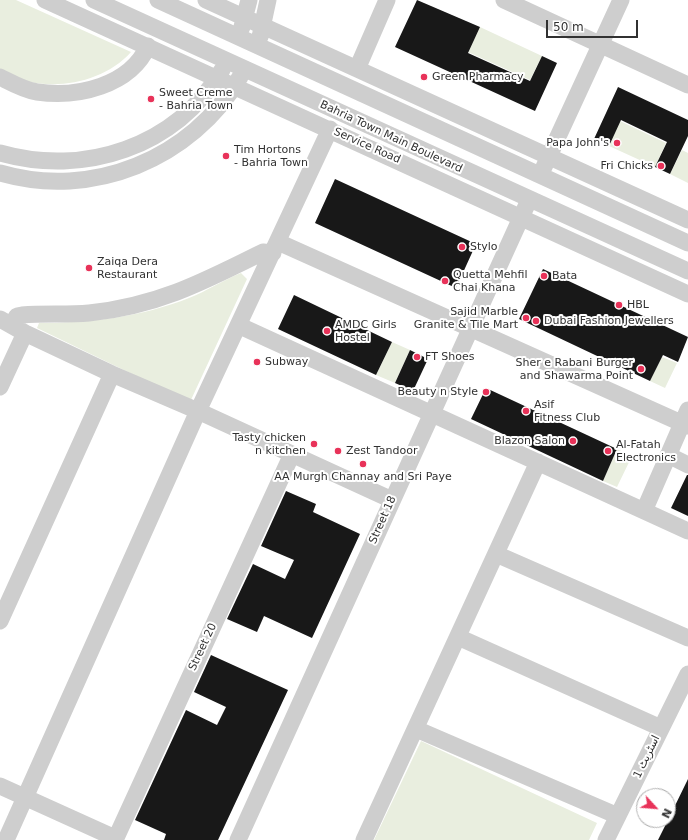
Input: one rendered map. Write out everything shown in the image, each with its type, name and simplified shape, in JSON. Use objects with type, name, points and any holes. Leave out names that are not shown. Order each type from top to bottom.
[{"type":"street","name":"Service Road","points":[[45,0],[521,216],[688,294]]},
{"type":"street","name":"Bahria Town Main Boulevard","points":[[94,0],[244,70],[688,271]]},
{"type":"street","points":[[158,0],[688,242]]},
{"type":"street","points":[[206,0],[688,220]]},
{"type":"street","points":[[239,37],[249,0]]},
{"type":"street","points":[[257,45],[263,26],[268,0]]},
{"type":"street","points":[[357,69],[387,0]]},
{"type":"street","points":[[504,0],[688,85]]},
{"type":"street","points":[[541,175],[620,0]]},
{"type":"street","points":[[0,77],[37,92],[71,92],[94,89],[105,85],[140,61],[148,46]]},
{"type":"street","points":[[0,153],[28,160],[71,162],[100,158],[127,150],[153,137],[178,121],[199,101],[217,78],[227,61]]},
{"type":"street","points":[[0,173],[34,180],[70,181],[106,176],[134,168],[160,155],[190,135],[217,110],[244,70]]},
{"type":"street","points":[[6,840],[198,411],[240,326],[330,129]]},
{"type":"street","name":"Street 18","points":[[238,840],[529,200]]},
{"type":"street","points":[[0,387],[12,326],[18,316],[88,313],[153,301],[208,280],[275,247],[686,420],[668,455],[644,511]]},
{"type":"street","points":[[12,326],[112,374],[198,411],[392,500]]},
{"type":"street","points":[[240,326],[688,531]]},
{"type":"street","points":[[0,621],[112,374]]},
{"type":"street","name":"Street 20","points":[[115,839],[292,454]]},
{"type":"street","points":[[668,455],[688,464]]},
{"type":"street","points":[[364,840],[538,462]]},
{"type":"street","points":[[496,554],[688,638]]},
{"type":"street","points":[[458,637],[661,728]]},
{"type":"street","name":"اسٹریٹ 1","points":[[606,840],[688,674]]},
{"type":"street","points":[[416,729],[618,816]]},
{"type":"street","points":[[0,786],[115,839]]},
{"type":"shaded area","points":[[0,0],[16,0],[131,52],[121,62],[109,70],[83,80],[54,84],[26,81],[16,78],[0,70]]},
{"type":"shaded area","points":[[480,27],[542,56],[530,80],[468,52]]},
{"type":"shaded area","points":[[620,121],[666,143],[655,167],[609,146]]},
{"type":"shaded area","points":[[682,150],[688,153],[688,183],[670,174]]},
{"type":"shaded area","points":[[241,273],[247,279],[190,402],[37,328],[39,323],[77,322],[115,318],[171,305]]},
{"type":"shaded area","points":[[392,342],[410,350],[395,383],[376,375]]},
{"type":"shaded area","points":[[662,357],[677,363],[665,388],[650,381]]},
{"type":"shaded area","points":[[617,449],[632,456],[617,487],[603,481]]},
{"type":"shaded area","points":[[421,741],[597,823],[589,840],[374,840]]},
{"type":"building","points":[[417,0],[480,27],[468,53],[530,81],[542,56],[557,63],[535,111],[395,47]]},
{"type":"building","points":[[618,87],[688,120],[688,136],[670,174],[655,167],[667,142],[621,120],[609,146],[594,139]]},
{"type":"building","points":[[335,179],[476,244],[456,288],[315,223]]},
{"type":"building","points":[[543,269],[688,337],[678,362],[663,355],[650,381],[519,319]]},
{"type":"building","name":"AMDC Girls Hostel","points":[[294,295],[392,342],[376,375],[278,329]]},
{"type":"building","points":[[410,350],[428,359],[413,391],[395,383]]},
{"type":"building","points":[[486,388],[617,449],[603,481],[471,419]]},
{"type":"building","points":[[688,475],[688,516],[671,508]]},
{"type":"building","points":[[286,491],[316,504],[313,512],[360,534],[312,638],[264,616],[257,632],[227,619],[253,564],[285,579],[294,560],[261,546]]},
{"type":"building","points":[[211,655],[288,690],[218,840],[164,840],[166,834],[135,820],[186,710],[217,725],[226,707],[194,692]]},
{"type":"building","points":[[688,779],[688,840],[658,840],[664,828],[676,828],[676,804]]},
{"type":"place","name":"Green Pharmacy","points":[[424,77]]},
{"type":"place","name":"Sweet Creme - Bahria Town","points":[[151,99]]},
{"type":"place","name":"Papa John's","points":[[617,143]]},
{"type":"place","name":"Tim Hortons - Bahria Town","points":[[226,156]]},
{"type":"place","name":"Fri Chicks","points":[[661,166]]},
{"type":"place","name":"Stylo","points":[[462,247]]},
{"type":"place","name":"Zaiqa Dera Restaurant","points":[[89,268]]},
{"type":"place","name":"Bata","points":[[544,276]]},
{"type":"place","name":"Quetta Mehfil Chai Khana","points":[[445,281]]},
{"type":"place","name":"HBL","points":[[619,305]]},
{"type":"place","name":"Sajid Marble Granite & Tile Mart","points":[[526,318]]},
{"type":"place","name":"Dubai Fashion Jewellers","points":[[536,321]]},
{"type":"place","name":"AMDC Girls Hostel","points":[[327,331]]},
{"type":"place","name":"FT Shoes","points":[[417,357]]},
{"type":"place","name":"Subway","points":[[257,362]]},
{"type":"place","name":"Sher e Rabani Burger and Shawarma Point","points":[[641,369]]},
{"type":"place","name":"Beauty n Style","points":[[486,392]]},
{"type":"place","name":"Asif Fitness Club","points":[[526,411]]},
{"type":"place","name":"Blazon Salon","points":[[573,441]]},
{"type":"place","name":"Tasty chicken n kitchen","points":[[314,444]]},
{"type":"place","name":"Zest Tandoor","points":[[338,451]]},
{"type":"place","name":"Al-Fatah Electronics","points":[[608,451]]},
{"type":"place","name":"AA Murgh Channay and Sri Paye","points":[[363,464]]}]
